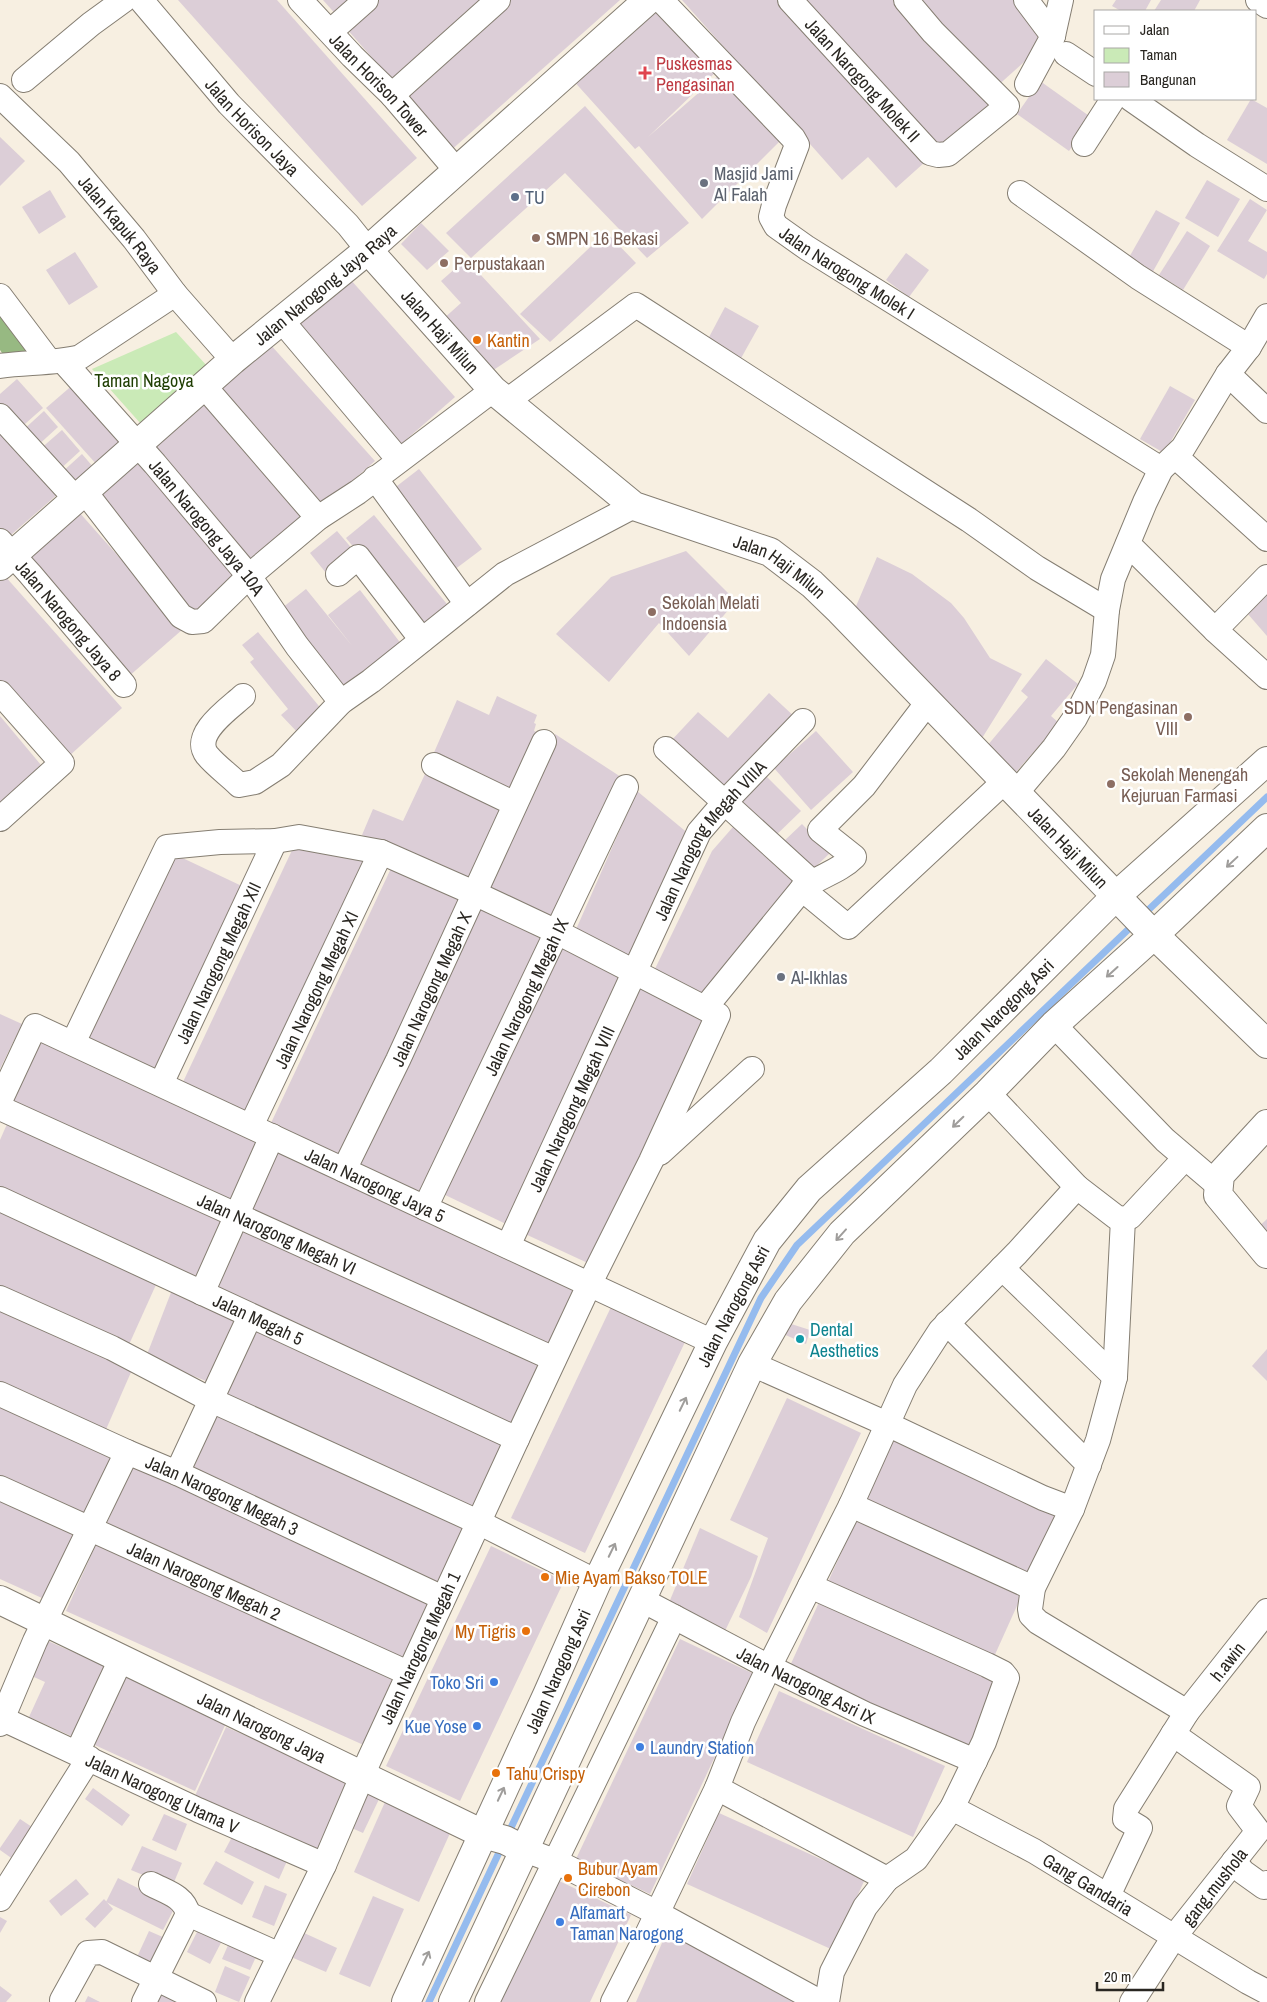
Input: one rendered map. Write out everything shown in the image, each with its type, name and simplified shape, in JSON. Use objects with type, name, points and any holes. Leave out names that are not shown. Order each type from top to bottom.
[{"type":"street","points":[[24,80],[91,24],[124,0]]},
{"type":"street","name":"Jalan Horison Jaya","points":[[141,0],[229,104],[348,226],[368,250]]},
{"type":"street","name":"Jalan Horison Tower","points":[[300,0],[352,56],[392,95],[457,171]]},
{"type":"street","points":[[331,32],[366,0]]},
{"type":"street","points":[[392,95],[498,0]]},
{"type":"street","name":"Jalan Narogong Jaya Raya","points":[[4,554],[80,496],[137,443],[233,360],[368,250],[648,0]]},
{"type":"street","name":"Jalan Narogong Molek I","points":[[661,0],[793,138],[797,145],[774,205],[771,217],[776,226],[807,248],[1168,463]]},
{"type":"street","name":"Jalan Narogong Molek II","points":[[790,0],[930,153],[938,155],[948,154],[1007,106],[933,32],[906,0]]},
{"type":"street","points":[[1026,0],[1059,45],[1094,72]]},
{"type":"street","points":[[1027,84],[1059,45],[1061,0]]},
{"type":"street","points":[[1258,0],[1267,6]]},
{"type":"street","name":"Jalan Kapuk Raya","points":[[0,96],[69,162],[134,239],[176,294],[233,360]]},
{"type":"street","points":[[1084,144],[1112,100]]},
{"type":"street","points":[[1132,100],[1197,145],[1267,189]]},
{"type":"street","points":[[1020,193],[1138,277],[1249,347]]},
{"type":"street","name":"Jalan Haji Milun","points":[[368,250],[500,396],[634,506],[770,552],[812,584],[1135,915],[1267,1044]]},
{"type":"street","points":[[0,366],[80,357],[176,294]]},
{"type":"street","name":"Jalan Narogong Jaya 10A","points":[[0,296],[56,361],[137,443],[249,576],[297,646],[341,702]]},
{"type":"street","points":[[0,416],[80,496],[181,616],[192,622],[204,621],[249,576],[318,518],[399,460],[500,396],[636,305],[968,520],[1038,568],[1106,610]]},
{"type":"street","points":[[666,749],[724,803],[848,926],[1054,748],[1075,718],[1094,682],[1103,655],[1106,610],[1114,579],[1145,502],[1168,463],[1183,448],[1228,374],[1249,347],[1267,316]]},
{"type":"street","points":[[282,321],[399,460]]},
{"type":"street","points":[[1228,374],[1267,412]]},
{"type":"street","points":[[204,386],[318,518]]},
{"type":"street","points":[[1168,463],[1267,539]]},
{"type":"street","points":[[375,478],[467,604]]},
{"type":"street","points":[[243,696],[207,730],[204,740],[206,754],[239,785],[255,782],[281,765],[341,702],[371,681],[506,574],[634,506]]},
{"type":"street","points":[[1128,544],[1215,630],[1267,676]]},
{"type":"street","name":"Jalan Narogong Jaya 8","points":[[4,554],[30,574],[124,685]]},
{"type":"street","points":[[338,574],[358,557],[422,640]]},
{"type":"street","points":[[1215,630],[1267,577]]},
{"type":"street","points":[[0,693],[62,763],[0,819]]},
{"type":"street","points":[[73,1043],[168,847],[220,842],[275,842],[299,837],[381,852],[557,932],[705,1008],[807,885],[844,867],[854,857],[820,830],[864,786],[928,702]]},
{"type":"street","name":"Jalan Narogong Megah VIIIA","points":[[634,971],[699,832],[724,803],[803,721]]},
{"type":"street","name":"Jalan Narogong Megah X","points":[[344,1170],[544,742]]},
{"type":"street","name":"Jalan Narogong Asri","points":[[406,2002],[505,1842],[642,1600],[752,1364],[788,1300],[842,1233],[988,1093],[1054,1025],[1135,915],[1267,761]]},
{"type":"street","points":[[434,765],[515,804]]},
{"type":"street","name":"Jalan Narogong Megah IX","points":[[425,1208],[626,787]]},
{"type":"street","name":"Jalan Narogong Asri","points":[[454,2002],[505,1842],[597,1582],[713,1342],[767,1241],[810,1189],[941,1071],[1135,915],[1267,828]]},
{"type":"street","name":"Jalan Narogong Megah XII","points":[[161,1084],[275,842]]},
{"type":"street","name":"Jalan Narogong Megah XI","points":[[202,1293],[238,1214],[262,1131],[381,852]]},
{"type":"street","name":"Jalan Narogong Megah VIII","points":[[508,1246],[634,971]]},
{"type":"street","name":"Jalan Narogong Megah 1","points":[[257,2002],[324,1865],[408,1673],[554,1359],[651,1161],[718,1015],[705,1008]]},
{"type":"street","points":[[1054,1025],[1165,1140],[1219,1186]]},
{"type":"street","name":"Jalan Narogong Jaya 5","points":[[0,1101],[35,1026],[590,1283],[713,1342]]},
{"type":"street","points":[[651,1161],[752,1069]]},
{"type":"street","points":[[988,1093],[1077,1187],[1116,1217],[1123,1219],[1130,1217],[1185,1158]]},
{"type":"street","name":"Jalan Narogong Megah VI","points":[[0,1108],[238,1214],[554,1359]]},
{"type":"street","points":[[1267,1124],[1220,1175],[1218,1196],[1267,1254]]},
{"type":"street","points":[[613,2002],[717,1788],[743,1722],[769,1667],[851,1505],[905,1385],[940,1331],[1077,1187]]},
{"type":"street","name":"Jalan Megah 5","points":[[0,1199],[517,1439]]},
{"type":"street","points":[[1123,1219],[1115,1377],[1098,1440],[1089,1465],[1072,1509],[1033,1588],[1030,1609],[1031,1615],[1038,1622],[1187,1712]]},
{"type":"street","points":[[1002,1268],[1115,1377]]},
{"type":"street","points":[[0,1298],[112,1348],[211,1400],[478,1522],[597,1582]]},
{"type":"street","points":[[177,1473],[250,1316]]},
{"type":"street","points":[[947,1323],[1089,1465]]},
{"type":"street","points":[[752,1364],[887,1424],[1043,1498],[1072,1509]]},
{"type":"street","name":"Jalan Narogong Megah 3","points":[[0,1394],[177,1473],[443,1598]]},
{"type":"street","points":[[1,1722],[35,1641],[127,1452]]},
{"type":"street","name":"Jalan Narogong Megah 2","points":[[0,1488],[408,1673]]},
{"type":"street","points":[[851,1505],[1033,1588]]},
{"type":"street","points":[[810,1586],[1003,1673],[1007,1678],[974,1761],[952,1808],[916,1859],[887,1879],[865,1907],[832,1972],[827,2002]]},
{"type":"street","name":"Jalan Narogong Jaya","points":[[0,1600],[505,1842]]},
{"type":"street","name":"Jalan Narogong Asri IX","points":[[642,1600],[769,1667],[864,1714],[974,1761]]},
{"type":"street","name":"h.awin","points":[[1108,1896],[1140,1828],[1125,1819],[1126,1810],[1187,1712],[1267,1611]]},
{"type":"street","points":[[488,2002],[674,1617]]},
{"type":"street","points":[[0,1900],[83,1755],[121,1659]]},
{"type":"street","name":"Jalan Narogong Utama V","points":[[1,1722],[83,1755],[198,1810],[324,1865]]},
{"type":"street","name":"gang.mushola","points":[[1132,2002],[1174,1937],[1258,1831],[1239,1806],[1248,1787],[1173,1734]]},
{"type":"street","points":[[717,1788],[887,1879]]},
{"type":"street","name":"Gang Gandaria","points":[[952,1808],[1034,1851],[1267,1992]]},
{"type":"street","points":[[505,1842],[557,1862],[657,1913],[820,2002]]},
{"type":"street","points":[[1234,1860],[1243,1872],[1257,1882],[1264,1886],[1267,1883]]},
{"type":"street","points":[[144,2002],[188,1914],[182,1900],[151,1884]]},
{"type":"street","points":[[188,1914],[280,1955]]},
{"type":"street","points":[[62,2000],[88,1953],[102,1952],[204,2002]]},
{"type":"green space","points":[[0,306],[35,352],[4,356],[0,350]]},
{"type":"green space","name":"Taman Nagoya","points":[[176,332],[208,367],[141,424],[92,369]]},
{"type":"building","points":[[178,0],[277,0],[417,158],[362,206]]},
{"type":"building","points":[[323,0],[360,0],[339,18]]},
{"type":"building","points":[[376,0],[494,0],[397,86],[346,28]]},
{"type":"building","points":[[502,0],[620,0],[449,152],[397,93]]},
{"type":"building","points":[[654,0],[719,69],[648,137],[719,75],[781,140],[702,219],[639,146],[635,149],[571,78]]},
{"type":"building","points":[[682,0],[780,0],[925,162],[896,188],[868,157],[842,180]]},
{"type":"building","points":[[801,0],[899,0],[993,105],[938,153]]},
{"type":"building","points":[[917,0],[1015,0],[1050,39],[995,88]]},
{"type":"building","points":[[1116,0],[1151,0],[1146,10],[1119,10],[1112,6]]},
{"type":"building","points":[[1161,0],[1200,0],[1195,10],[1155,10]]},
{"type":"building","points":[[1040,81],[1092,118],[1069,151],[1017,114]]},
{"type":"building","points":[[1250,100],[1267,108],[1267,164],[1227,140]]},
{"type":"building","points":[[585,106],[689,223],[647,258],[565,173],[471,258],[446,233]]},
{"type":"building","points":[[0,137],[25,161],[0,186]]},
{"type":"building","points":[[1207,180],[1240,199],[1218,237],[1185,218]]},
{"type":"building","points":[[50,190],[66,217],[39,234],[22,207]]},
{"type":"building","points":[[1250,199],[1267,210],[1248,241],[1267,252],[1267,274],[1264,279],[1217,251]]},
{"type":"building","points":[[1156,210],[1180,223],[1151,275],[1127,261]]},
{"type":"building","points":[[421,223],[449,251],[427,270],[401,244]]},
{"type":"building","points":[[1187,231],[1210,246],[1183,290],[1159,275]]},
{"type":"building","points":[[606,232],[636,263],[550,342],[520,314]]},
{"type":"building","points":[[75,252],[98,287],[69,305],[46,270]]},
{"type":"building","points":[[906,253],[929,270],[909,297],[886,280]]},
{"type":"building","points":[[466,259],[540,339],[492,371],[442,320],[461,303],[441,281]]},
{"type":"building","points":[[350,279],[455,397],[400,445],[295,327]]},
{"type":"building","points":[[725,307],[759,326],[740,360],[707,341]]},
{"type":"building","points":[[269,343],[375,461],[320,509],[215,391]]},
{"type":"building","points":[[17,379],[43,408],[17,431],[0,412],[0,394]]},
{"type":"building","points":[[75,383],[127,441],[98,466],[46,408]]},
{"type":"building","points":[[1170,386],[1195,400],[1164,453],[1140,439]]},
{"type":"building","points":[[203,402],[309,520],[254,568],[148,450]]},
{"type":"building","points":[[44,411],[58,427],[35,448],[21,432]]},
{"type":"building","points":[[0,427],[59,493],[4,541],[0,537]]},
{"type":"building","points":[[62,430],[80,451],[57,472],[38,451]]},
{"type":"building","points":[[82,454],[94,468],[72,487],[60,474]]},
{"type":"building","points":[[135,460],[240,578],[197,617],[94,496]]},
{"type":"building","points":[[419,469],[482,549],[450,573],[388,493]]},
{"type":"building","points":[[78,511],[183,629],[128,677],[23,559]]},
{"type":"building","points":[[374,515],[451,609],[423,631],[346,538]]},
{"type":"building","points":[[337,531],[354,551],[326,573],[310,553]]},
{"type":"building","name":"Sekolah Melati Indoensia","points":[[686,551],[736,601],[689,656],[659,623],[609,682],[556,634],[611,577]]},
{"type":"building","points":[[877,557],[912,574],[951,603],[964,618],[990,658],[1022,674],[979,743],[854,611]]},
{"type":"building","points":[[4,575],[122,708],[68,757],[0,681],[0,578]]},
{"type":"building","points":[[1267,583],[1267,636],[1241,606]]},
{"type":"building","points":[[306,589],[353,647],[328,615],[360,590],[402,645],[342,692],[277,612]]},
{"type":"building","points":[[258,632],[323,711],[299,734],[281,715],[288,709],[250,662],[254,659],[242,645]]},
{"type":"building","points":[[1046,659],[1078,684],[1051,716],[1059,723],[1016,772],[987,746],[1028,697],[1021,691]]},
{"type":"building","points":[[769,693],[797,719],[727,796],[669,743],[698,712],[728,738]]},
{"type":"building","points":[[497,696],[537,715],[534,731],[542,734],[513,795],[432,757],[457,700],[489,715]]},
{"type":"building","points":[[0,716],[46,771],[0,810]]},
{"type":"building","points":[[816,731],[853,772],[811,810],[774,768]]},
{"type":"building","points":[[555,734],[621,777],[554,923],[483,890]]},
{"type":"building","points":[[426,772],[505,810],[470,884],[362,835],[373,809],[403,821]]},
{"type":"building","points":[[762,772],[801,811],[771,840],[733,802]]},
{"type":"building","points":[[637,791],[690,835],[628,962],[574,934]]},
{"type":"building","points":[[802,824],[830,853],[810,872],[782,843]]},
{"type":"building","points":[[733,827],[799,883],[701,997],[653,973],[712,851]]},
{"type":"building","points":[[294,846],[369,859],[251,1114],[183,1082]]},
{"type":"building","points":[[172,853],[246,888],[160,1071],[86,1036]]},
{"type":"building","points":[[395,860],[469,895],[345,1158],[271,1123]]},
{"type":"building","points":[[480,898],[554,933],[429,1197],[356,1162]]},
{"type":"building","points":[[558,946],[620,976],[506,1224],[441,1193]]},
{"type":"building","points":[[640,986],[707,1018],[592,1265],[523,1233]]},
{"type":"building","points":[[0,1014],[22,1024],[0,1069]]},
{"type":"building","points":[[43,1036],[266,1136],[234,1207],[11,1107]]},
{"type":"building","points":[[11,1115],[234,1215],[202,1286],[0,1195],[0,1140]]},
{"type":"building","points":[[275,1145],[586,1284],[554,1355],[244,1216]]},
{"type":"building","points":[[0,1207],[159,1278],[127,1349],[0,1292]]},
{"type":"building","points":[[1267,1219],[1267,1246],[1253,1232]]},
{"type":"building","points":[[238,1221],[548,1360],[517,1430],[206,1291]]},
{"type":"building","points":[[172,1290],[240,1320],[211,1383],[146,1357]]},
{"type":"building","points":[[0,1302],[135,1363],[104,1434],[0,1387]]},
{"type":"building","points":[[611,1307],[685,1342],[585,1553],[511,1518]]},
{"type":"building","name":"Dental Aesthetics","points":[[785,1322],[810,1330],[806,1344],[781,1333]]},
{"type":"building","points":[[256,1327],[508,1439],[476,1510],[224,1397]]},
{"type":"building","points":[[1267,1349],[1267,1381],[1252,1366]]},
{"type":"building","points":[[787,1398],[861,1433],[767,1633],[739,1617],[768,1538],[730,1520]]},
{"type":"building","points":[[0,1399],[117,1451],[85,1522],[0,1484]]},
{"type":"building","points":[[213,1403],[476,1521],[444,1592],[181,1474]]},
{"type":"building","points":[[894,1433],[1059,1510],[1026,1580],[861,1503]]},
{"type":"building","points":[[134,1461],[432,1595],[400,1666],[103,1532]]},
{"type":"building","points":[[0,1494],[84,1532],[53,1603],[0,1579]]},
{"type":"building","points":[[859,1514],[1025,1588],[993,1659],[827,1584]]},
{"type":"building","points":[[700,1528],[758,1556],[751,1577],[725,1631],[668,1605]]},
{"type":"building","points":[[98,1540],[400,1676],[368,1747],[66,1611]]},
{"type":"building","points":[[491,1546],[564,1581],[460,1801],[386,1766]]},
{"type":"building","points":[[821,1598],[1005,1680],[973,1751],[789,1668]]},
{"type":"building","points":[[41,1638],[112,1669],[80,1740],[29,1717],[45,1682],[25,1673]]},
{"type":"building","points":[[680,1639],[754,1674],[650,1894],[576,1859]]},
{"type":"building","points":[[119,1673],[227,1721],[195,1791],[86,1741],[101,1708],[114,1713],[103,1707]]},
{"type":"building","points":[[779,1691],[945,1766],[913,1837],[747,1762]]},
{"type":"building","points":[[226,1727],[354,1784],[322,1855],[194,1798]]},
{"type":"building","points":[[93,1788],[130,1815],[122,1826],[85,1799]]},
{"type":"building","points":[[362,1789],[380,1797],[363,1833],[345,1825]]},
{"type":"building","points":[[385,1802],[451,1831],[419,1902],[354,1872]]},
{"type":"building","points":[[719,1813],[865,1879],[833,1950],[687,1884]]},
{"type":"building","points":[[164,1814],[187,1824],[176,1851],[152,1840]]},
{"type":"building","points":[[20,1819],[38,1831],[17,1862],[0,1850],[0,1848]]},
{"type":"building","points":[[233,1835],[287,1861],[279,1879],[224,1852]]},
{"type":"building","points":[[142,1846],[182,1863],[172,1887],[131,1870]]},
{"type":"building","points":[[216,1861],[254,1882],[242,1905],[203,1884]]},
{"type":"building","points":[[118,1878],[175,1907],[163,1930],[106,1902]]},
{"type":"building","points":[[76,1879],[89,1894],[61,1916],[49,1901]]},
{"type":"building","points":[[557,1880],[631,1915],[590,2002],[499,2002]]},
{"type":"building","points":[[265,1885],[287,1894],[274,1926],[252,1917]]},
{"type":"building","points":[[373,1896],[404,1909],[370,1987],[339,1974]]},
{"type":"building","points":[[104,1899],[113,1909],[95,1928],[85,1919]]},
{"type":"building","points":[[0,1917],[7,1921],[0,1933]]},
{"type":"building","points":[[202,1922],[226,1933],[210,1964],[187,1952]]},
{"type":"building","points":[[149,1931],[165,1938],[152,1964],[137,1957]]},
{"type":"building","points":[[302,1932],[337,1948],[326,1972],[291,1957]]},
{"type":"building","points":[[666,1934],[813,2000],[811,2002],[636,2002]]},
{"type":"building","points":[[232,1936],[260,1948],[250,1970],[222,1959]]},
{"type":"building","points":[[225,1966],[250,1977],[239,2002],[215,1992]]},
{"type":"building","points":[[0,1986],[12,1995],[6,2002],[0,2002]]},
{"type":"building","points":[[161,1991],[184,2002],[156,2002]]},
{"type":"building","points":[[88,1996],[100,2002],[85,2002]]},
{"type":"waterway","points":[[1143,915],[1267,797]]},
{"type":"waterway","points":[[508,1834],[761,1298],[797,1245],[1135,923]]},
{"type":"waterway","points":[[429,2002],[503,1844]]},
{"type":"place","name":"Puskesmas Pengasinan","points":[[645,73]]},
{"type":"place","name":"Masjid Jami Al Falah","points":[[704,183]]},
{"type":"place","name":"TU","points":[[515,197]]},
{"type":"place","name":"SMPN 16 Bekasi","points":[[536,238]]},
{"type":"place","name":"Perpustakaan","points":[[444,263]]},
{"type":"place","name":"Kantin","points":[[477,340]]},
{"type":"place","name":"Sekolah Melati Indoensia","points":[[652,612]]},
{"type":"place","name":"SDN Pengasinan VIII","points":[[1188,717]]},
{"type":"place","name":"Sekolah Menengah Kejuruan Farmasi","points":[[1111,784]]},
{"type":"place","name":"Al-Ikhlas","points":[[781,977]]},
{"type":"place","name":"Dental Aesthetics","points":[[800,1339]]},
{"type":"place","name":"Mie Ayam Bakso TOLE","points":[[545,1577]]},
{"type":"place","name":"My Tigris","points":[[526,1631]]},
{"type":"place","name":"Toko Sri","points":[[494,1682]]},
{"type":"place","name":"Kue Yose","points":[[477,1726]]},
{"type":"place","name":"Laundry Station","points":[[640,1747]]},
{"type":"place","name":"Tahu Crispy","points":[[496,1773]]},
{"type":"place","name":"Bubur Ayam Cirebon","points":[[568,1878]]},
{"type":"place","name":"Alfamart Taman Narogong","points":[[560,1922]]}]
